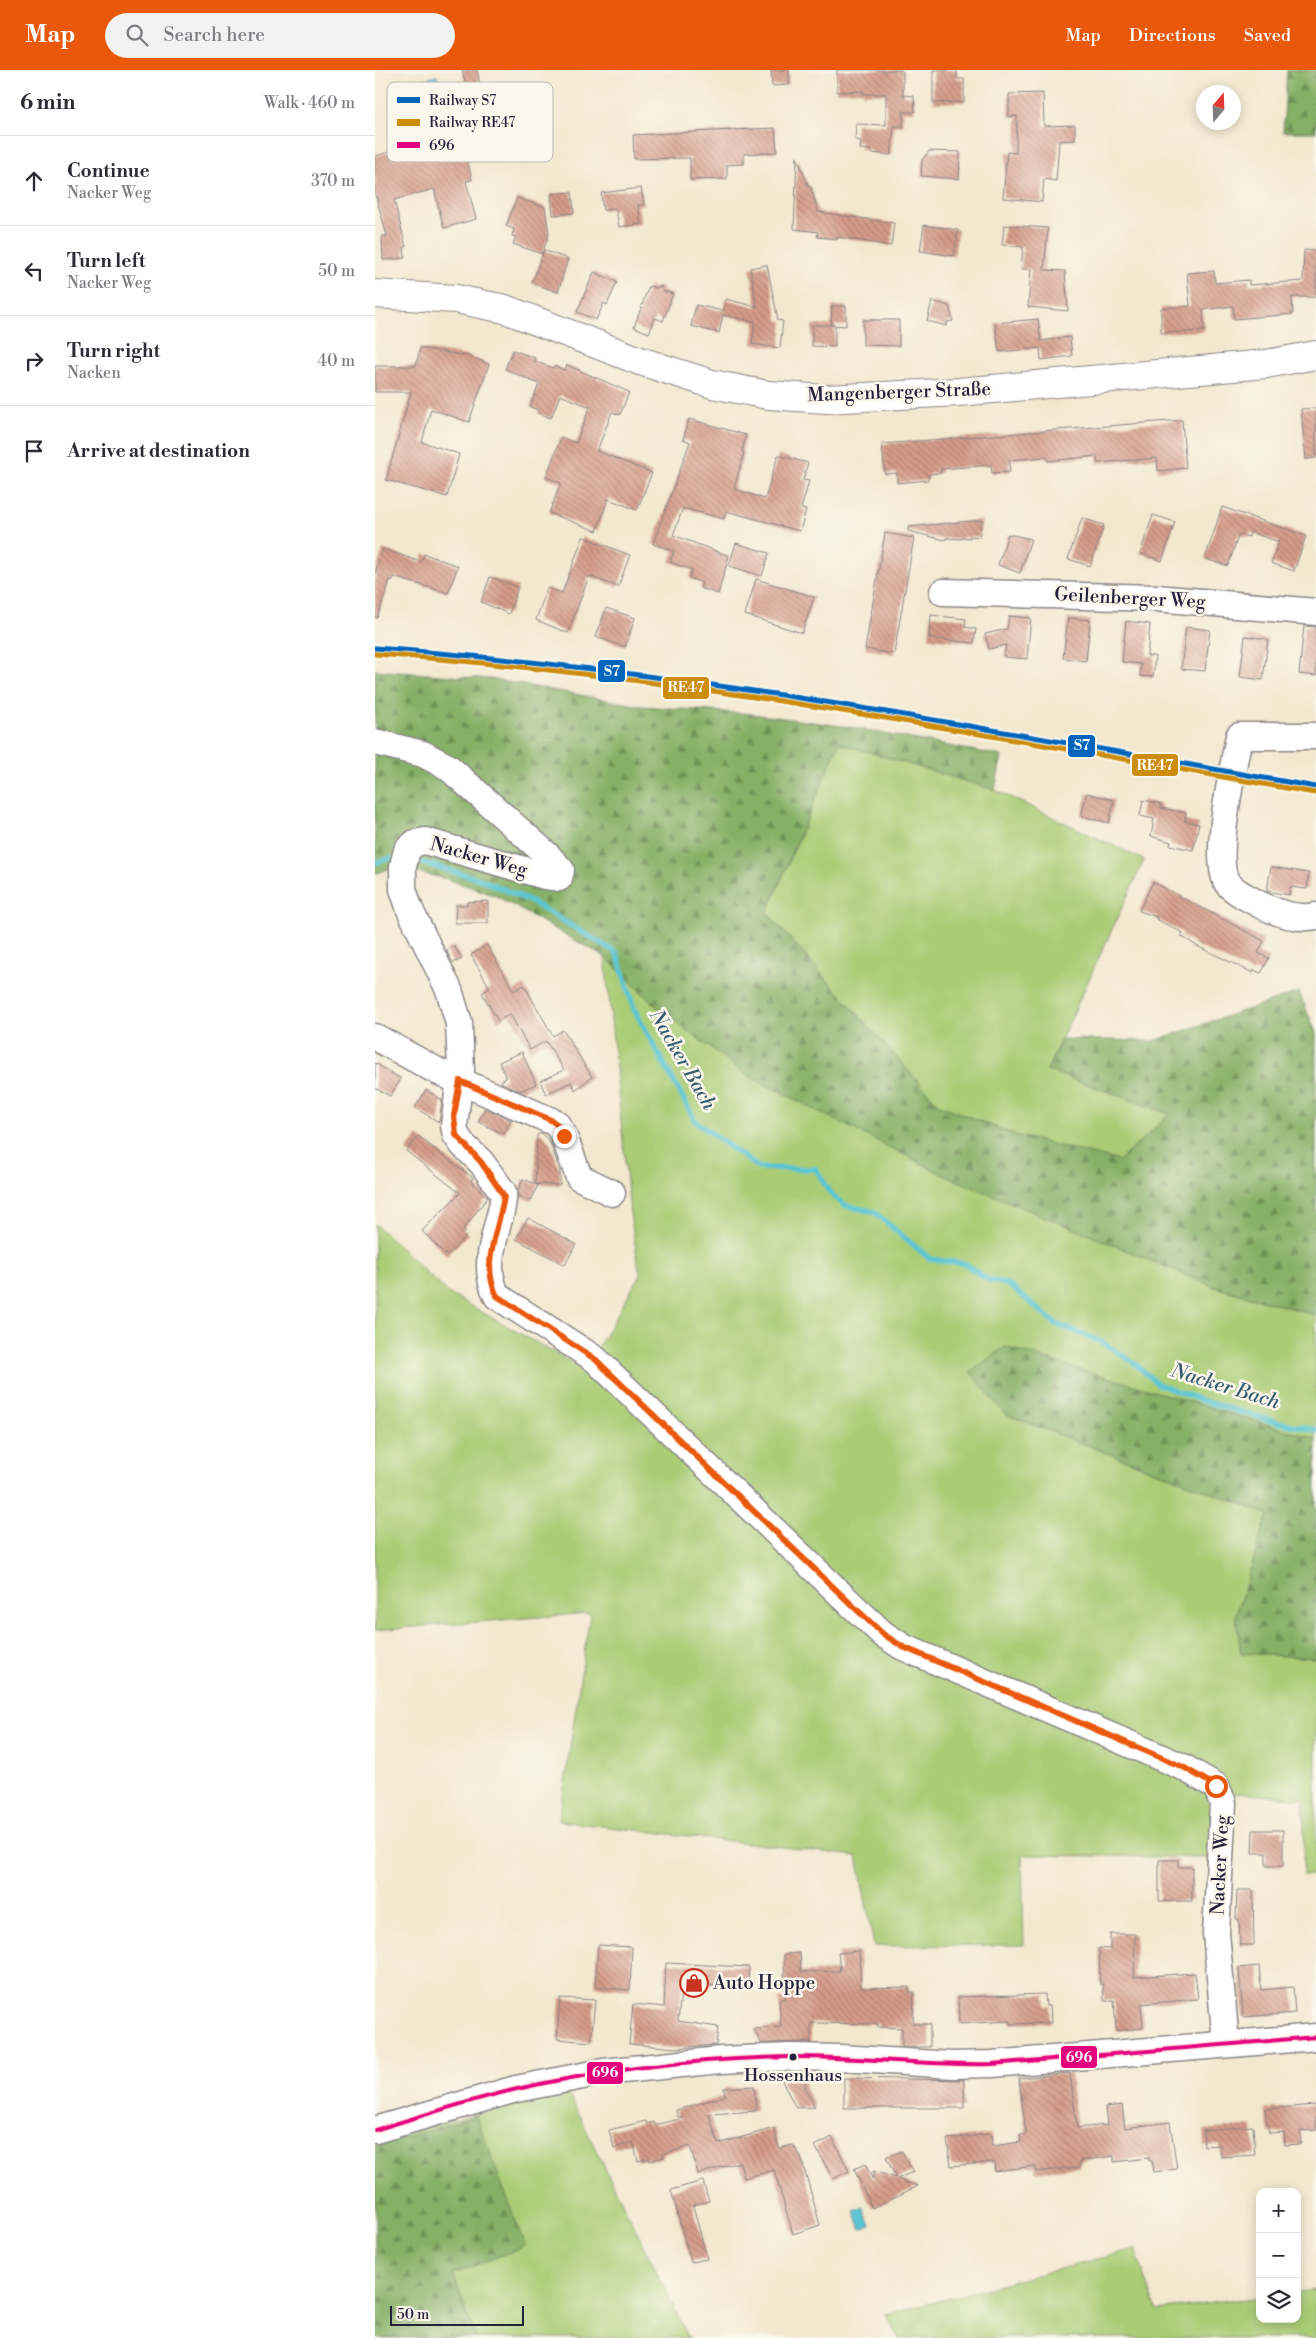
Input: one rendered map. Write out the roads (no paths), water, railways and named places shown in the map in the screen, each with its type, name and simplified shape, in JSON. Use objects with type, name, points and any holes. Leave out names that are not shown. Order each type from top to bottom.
[{"type":"main road","name":"Mangenberger Straße","points":[[375,294],[456,299],[505,309],[640,362],[712,384],[768,395],[826,399],[999,388],[1266,364],[1316,355]]},
{"type":"street","name":"Geilenberger Weg","points":[[943,592],[1156,598],[1316,612]]},
{"type":"street","points":[[1316,736],[1237,745],[1226,812],[1222,857],[1228,883],[1246,897],[1271,910],[1299,917],[1316,916]]},
{"type":"street","name":"Nacker Weg","points":[[375,742],[423,754],[448,767],[546,854],[561,870],[559,878],[539,875],[429,842],[415,843],[407,850],[403,866],[403,889],[410,910],[449,990],[461,1039],[460,1081],[454,1116],[456,1135],[481,1162],[504,1196],[489,1260],[491,1281],[497,1296],[595,1359],[854,1607],[892,1640],[946,1667],[1183,1767],[1216,1786],[1223,1802],[1216,1933],[1226,2043]]},
{"type":"street","points":[[375,1037],[419,1063],[555,1123],[564,1136],[579,1177],[612,1193]]},
{"type":"street","points":[[375,2130],[515,2089],[603,2072],[721,2060],[789,2057],[841,2058],[952,2065],[992,2064],[1316,2037]]},
{"type":"water","points":[[437,76],[438,82],[418,82]]},
{"type":"water","points":[[863,2207],[871,2225],[861,2229],[854,2211]]},
{"type":"waterway","name":"Nacker Bach","points":[[375,863],[391,858]]},
{"type":"waterway","name":"Nacker Bach","points":[[412,860],[480,879],[530,901],[617,953],[634,1009],[696,1122],[759,1168],[816,1169],[829,1192],[844,1205],[874,1212],[930,1259],[966,1264],[986,1279],[1009,1285],[1056,1324],[1102,1342],[1133,1362],[1158,1384],[1203,1401],[1276,1422],[1316,1430]]},
{"type":"rail line","name":"S7","points":[[375,648],[494,658],[730,687],[965,725],[1316,787]]},
{"type":"rail line","name":"RE47","points":[[375,654],[493,664],[729,693],[964,731],[1315,793]]},
{"type":"place","name":"Auto Hoppe","points":[[694,1983]]},
{"type":"place","name":"Hossenhaus","points":[[793,2057]]}]
